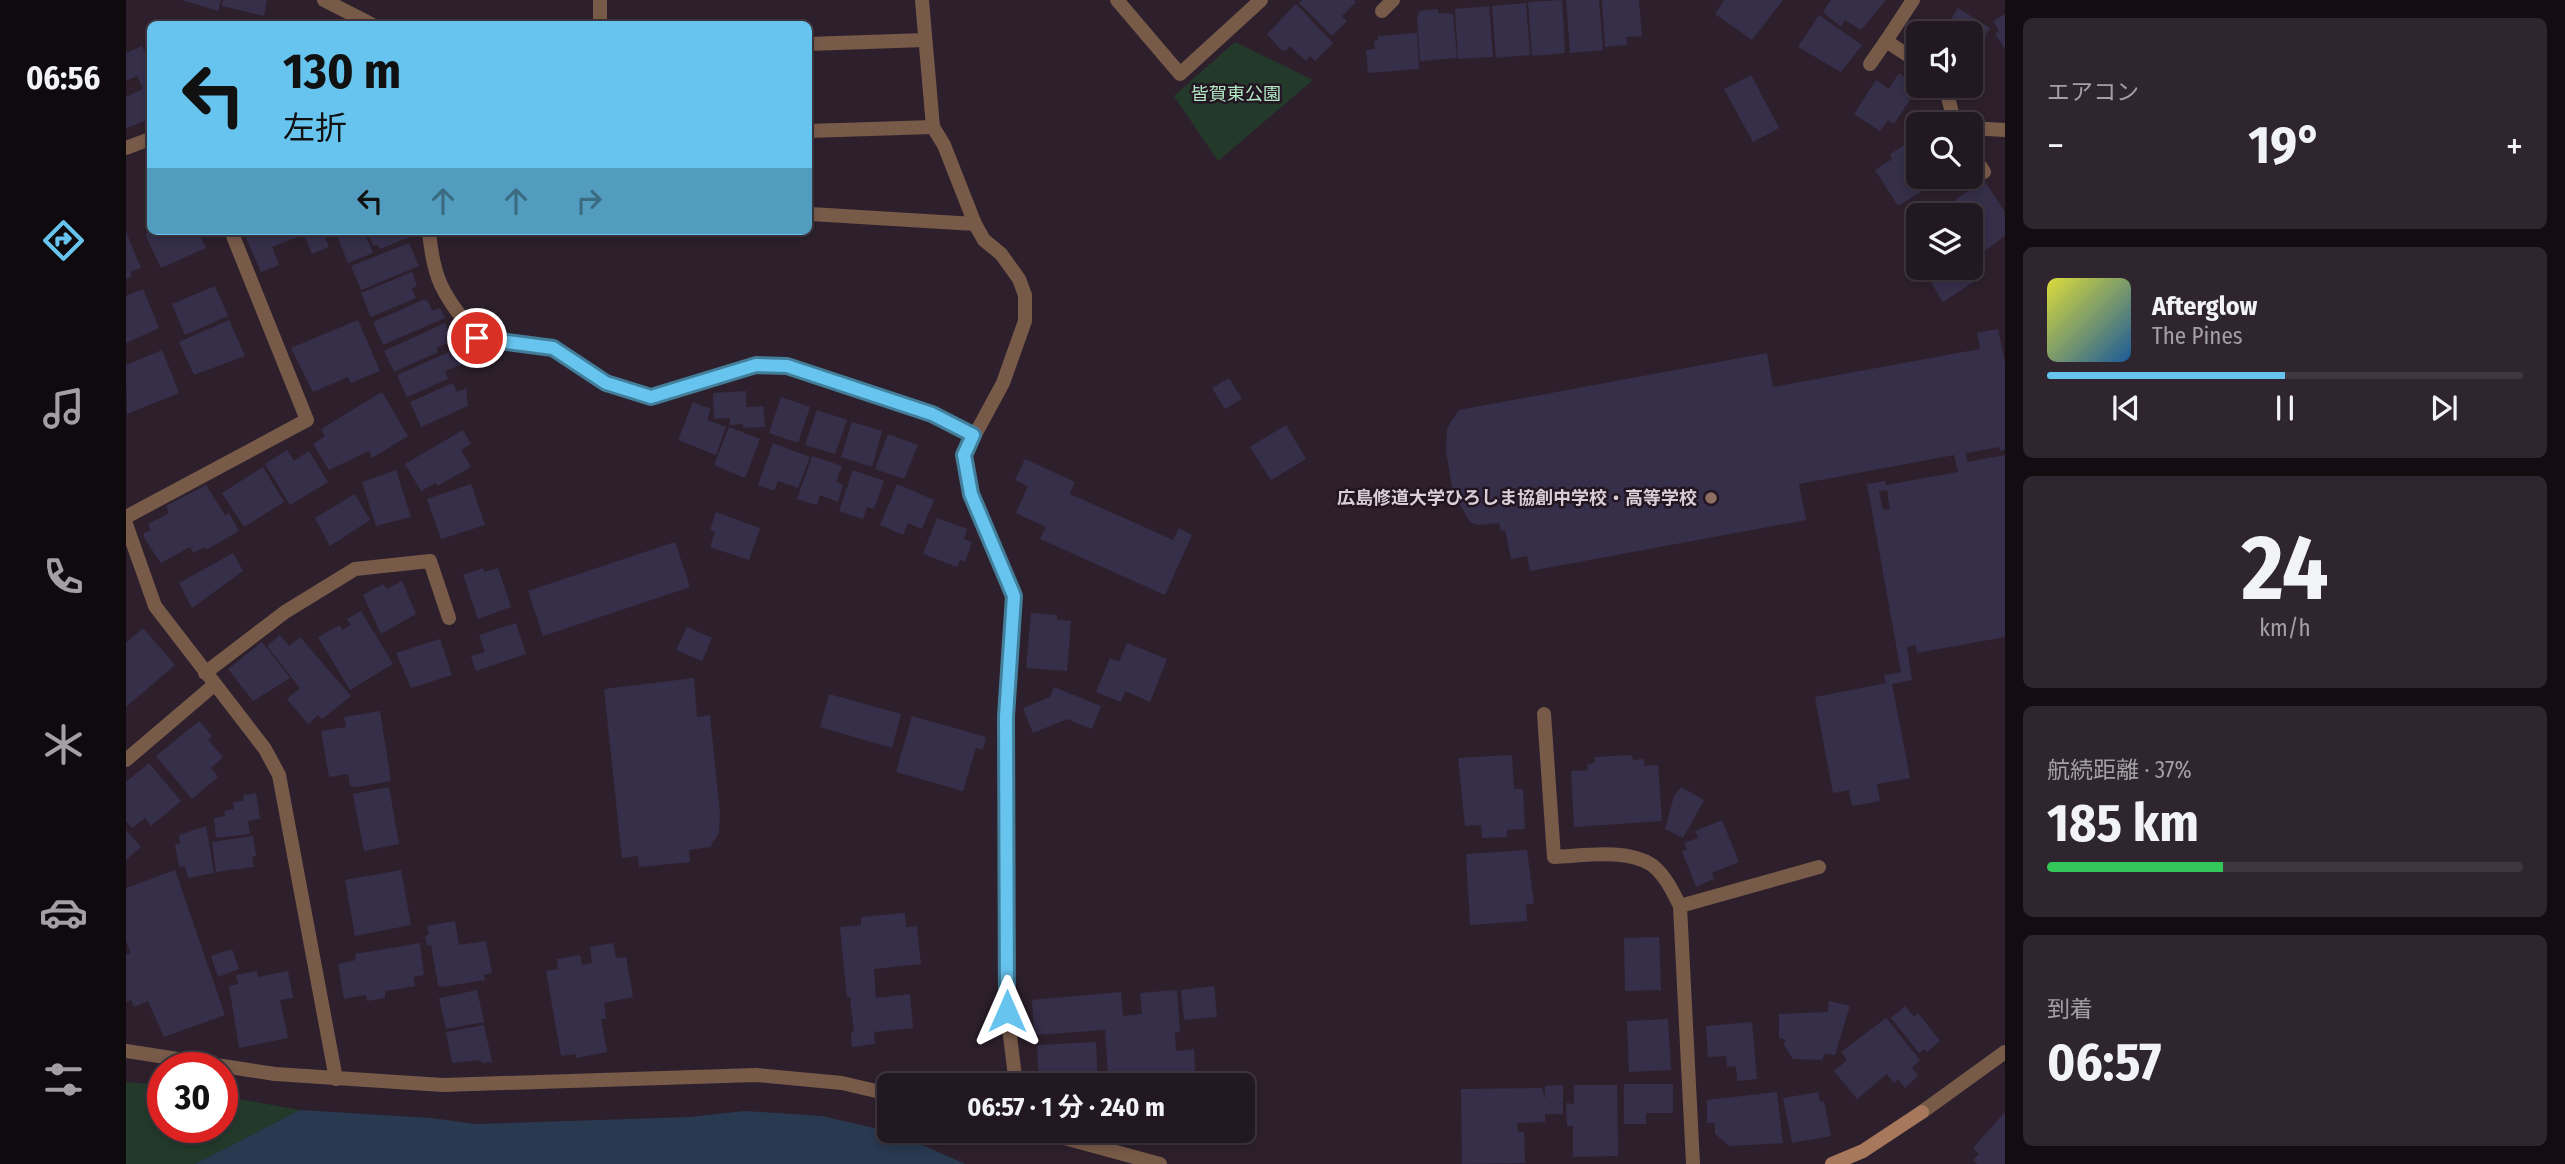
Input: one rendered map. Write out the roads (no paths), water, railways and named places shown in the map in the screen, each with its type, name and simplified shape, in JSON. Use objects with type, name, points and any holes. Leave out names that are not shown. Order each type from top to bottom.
[{"type":"street","points":[[324,0],[364,21]]},
{"type":"street","points":[[600,0],[600,21]]},
{"type":"street","points":[[922,0],[933,127],[984,240],[1001,254],[1019,279],[1025,295],[1025,321],[1003,383],[964,455],[971,494],[1014,596],[1006,716],[1007,1011],[1015,1073]]},
{"type":"street","points":[[1117,0],[1180,74],[1256,2]]},
{"type":"street","points":[[1382,11],[1393,0]]},
{"type":"street","points":[[1870,64],[1913,0]]},
{"type":"street","points":[[812,44],[925,40]]},
{"type":"street","points":[[1886,41],[1906,54]]},
{"type":"street","points":[[812,131],[933,127]]},
{"type":"street","points":[[1983,129],[2005,130]]},
{"type":"street","points":[[126,148],[147,140]]},
{"type":"street","points":[[812,214],[975,223]]},
{"type":"street","points":[[126,517],[307,420],[233,235]]},
{"type":"street","points":[[429,235],[440,289],[477,338],[553,348],[606,383],[651,397],[756,365],[787,366],[932,414],[973,435]]},
{"type":"street","points":[[126,524],[155,606],[265,749],[279,775],[336,1079]]},
{"type":"street","points":[[126,760],[209,679],[285,612],[355,569],[430,561],[449,618]]},
{"type":"street","points":[[1544,714],[1554,857],[1627,856],[1651,865],[1667,881],[1680,906],[1693,1164]]},
{"type":"street","points":[[1680,906],[1819,867]]},
{"type":"street","points":[[126,1051],[275,1074],[443,1085],[756,1075],[842,1083],[877,1091]]},
{"type":"street","points":[[1832,1164],[1863,1152],[2005,1052]]},
{"type":"street","points":[[1083,1143],[1160,1164]]},
{"type":"water","points":[[300,1110],[431,1118],[476,1124],[689,1117],[745,1111],[822,1116],[877,1129],[877,1143],[918,1143],[965,1164],[195,1164]]},
{"type":"place","name":"広島修道大学ひろしま協創中学校・高等学校","points":[[1711,498]]},
{"type":"park label","name":"皆賀東公園","points":[[1236,94]]}]
